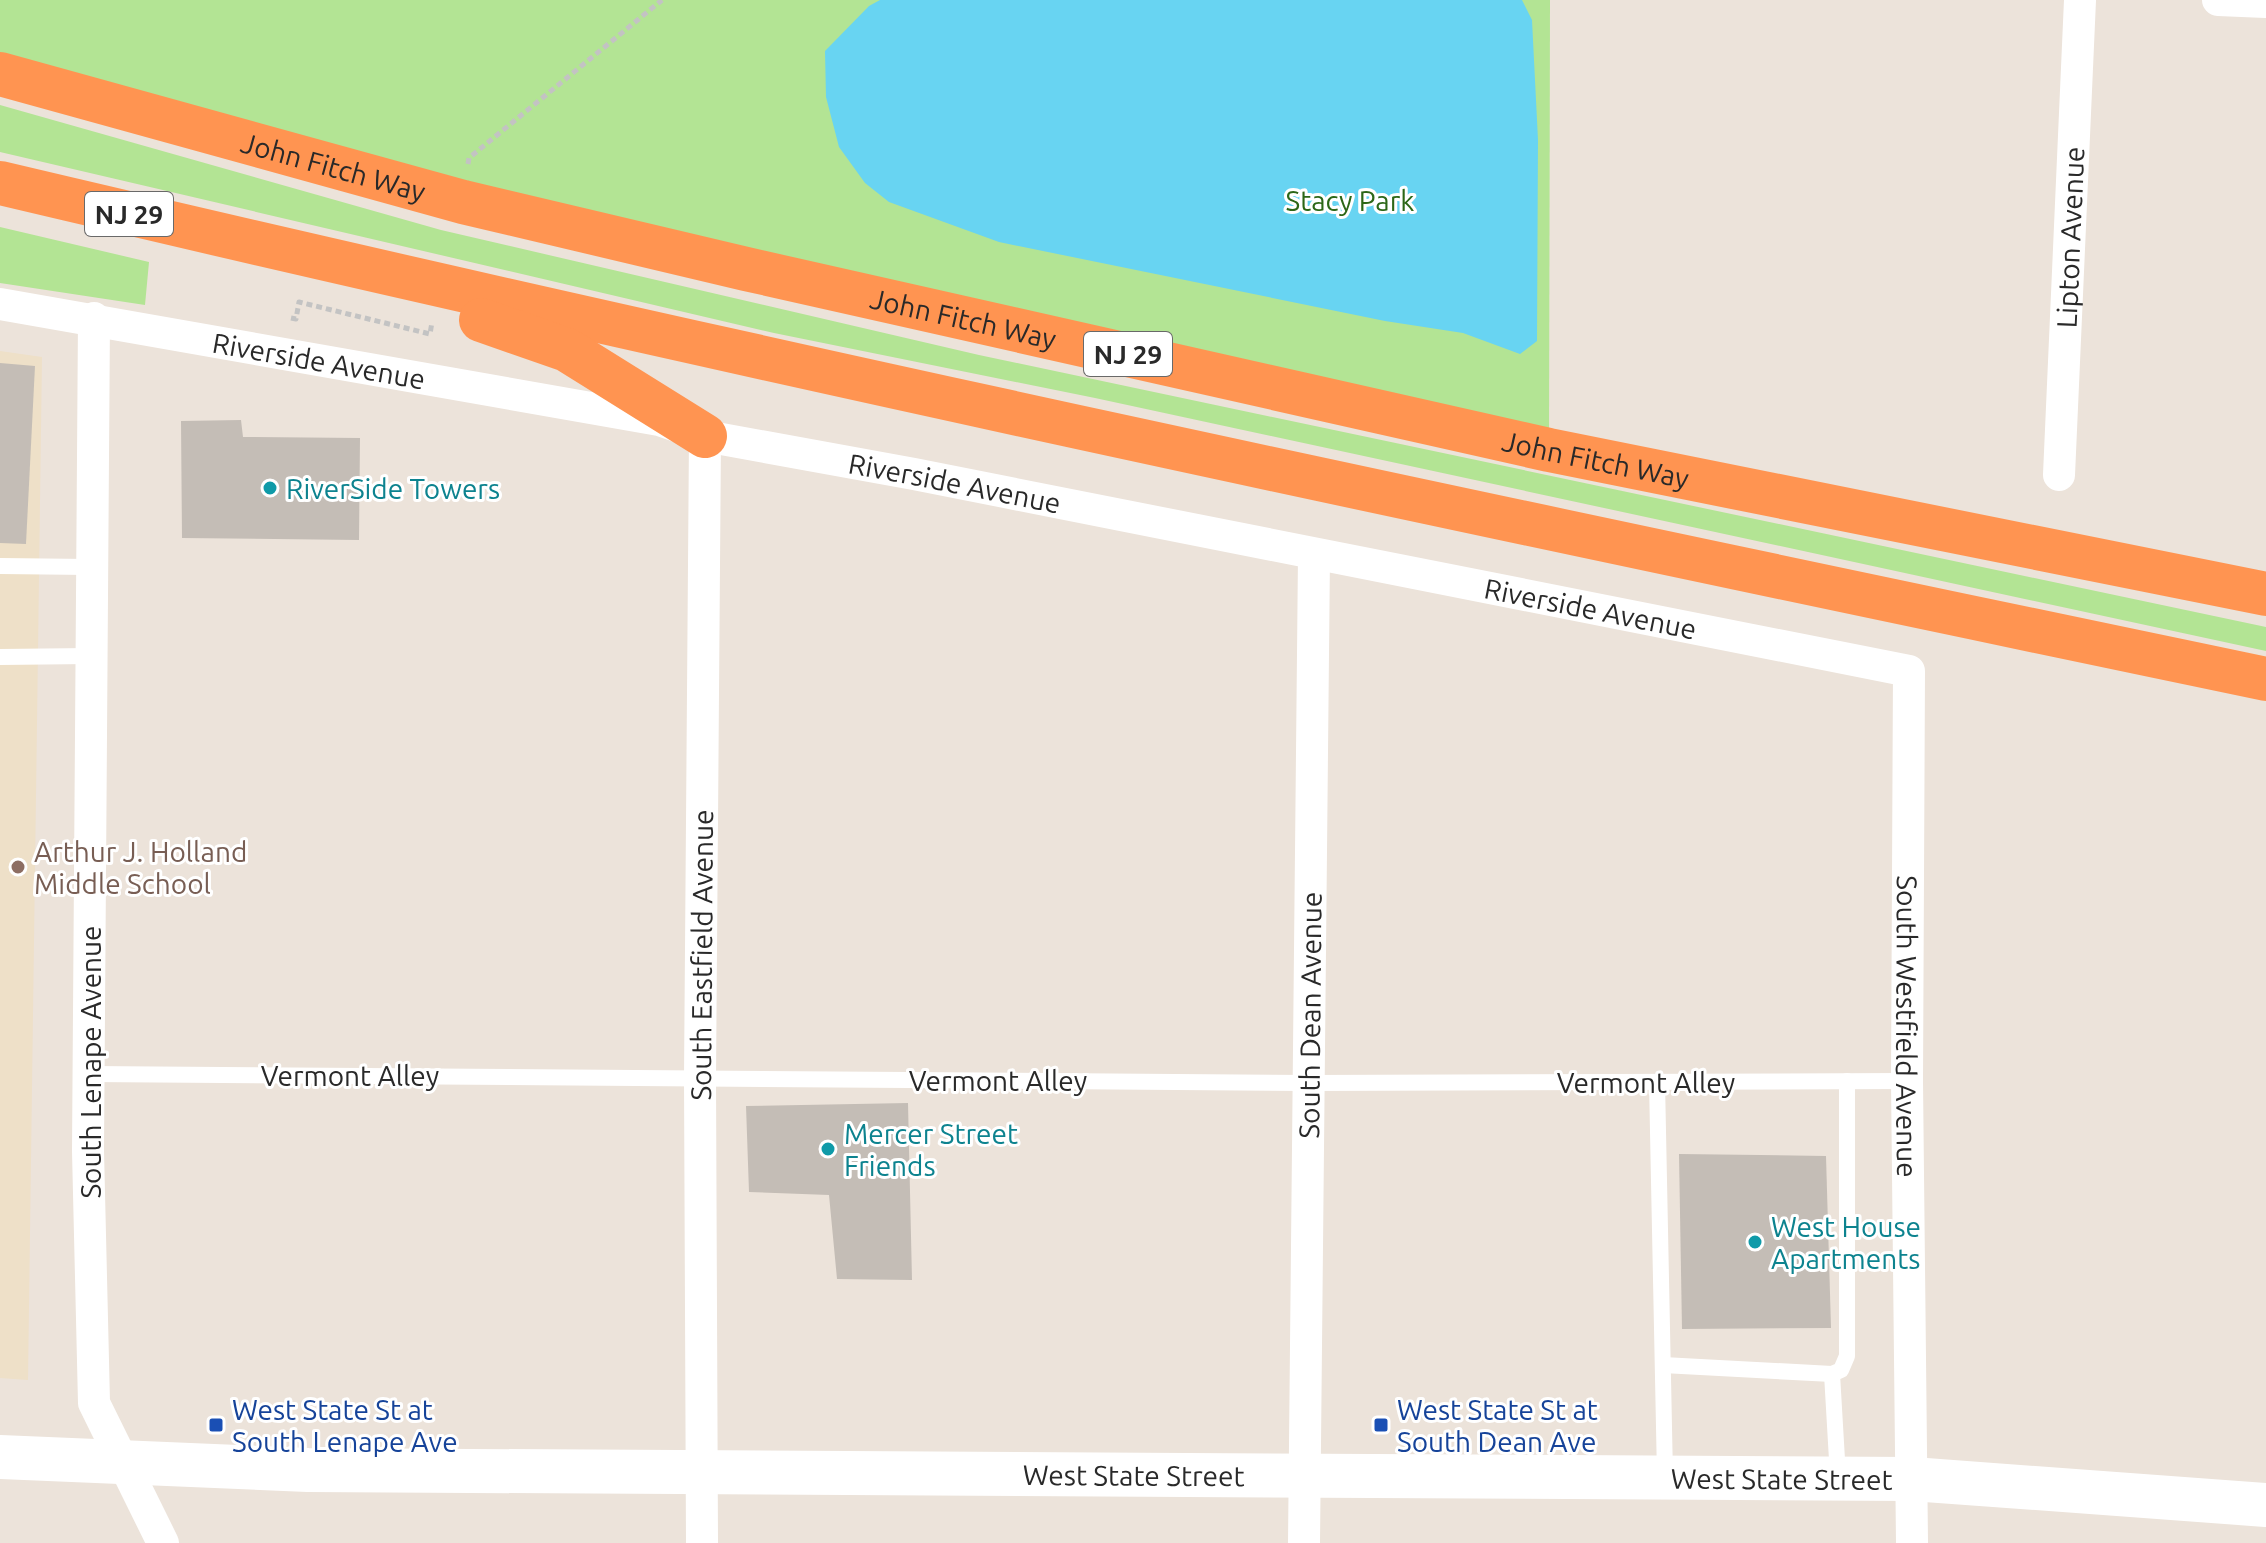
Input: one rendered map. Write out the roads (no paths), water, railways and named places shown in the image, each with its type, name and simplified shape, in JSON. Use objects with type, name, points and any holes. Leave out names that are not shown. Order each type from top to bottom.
[{"type":"highway","name":"John Fitch Way","points":[[0,74],[463,202],[746,269],[1549,450],[2266,594]]},
{"type":"highway","name":"NJ 29","points":[[0,183],[757,358],[1764,576],[2266,679]]},
{"type":"highway","points":[[259,244],[567,350],[705,436]]},
{"type":"main road","name":"West State Street","points":[[0,1457],[308,1470],[1912,1479],[2266,1505]]},
{"type":"street","name":"Lipton Avenue","points":[[2059,475],[2080,0]]},
{"type":"street","points":[[2218,0],[2266,2]]},
{"type":"street","name":"Riverside Avenue","points":[[0,304],[94,318],[659,420],[705,436],[914,474],[1909,671]]},
{"type":"street","name":"South Lenape Avenue","points":[[94,318],[89,1074],[94,1403],[163,1543]]},
{"type":"street","name":"South Eastfield Avenue","points":[[702,1543],[700,1078],[705,436]]},
{"type":"street","name":"South Dean Avenue","points":[[1304,1543],[1314,555]]},
{"type":"street","name":"South Westfield Avenue","points":[[1909,671],[1907,1081],[1912,1543]]},
{"type":"lane","points":[[0,566],[90,567]]},
{"type":"lane","points":[[0,657],[90,656]]},
{"type":"lane","name":"Vermont Alley","points":[[89,1074],[1308,1083],[1907,1081]]},
{"type":"lane","points":[[1663,1365],[1832,1374],[1841,1370],[1847,1356],[1847,1081]]},
{"type":"lane","points":[[1657,1082],[1665,1477]]},
{"type":"lane","points":[[1832,1374],[1838,1478]]},
{"type":"water","points":[[880,0],[1522,0],[1532,20],[1538,140],[1537,341],[1520,354],[1463,333],[1385,321],[999,242],[889,202],[865,183],[839,147],[826,97],[825,51],[869,6]]},
{"type":"place","name":"RiverSide Towers","points":[[270,488]]},
{"type":"place","name":"Arthur J. Holland Middle School","points":[[18,867]]},
{"type":"place","name":"Mercer Street Friends","points":[[828,1149]]},
{"type":"place","name":"West House Apartments","points":[[1755,1242]]},
{"type":"place","name":"West State St at South Lenape Ave","points":[[216,1425]]},
{"type":"place","name":"West State St at South Dean Ave","points":[[1381,1425]]},
{"type":"park label","name":"Stacy Park","points":[[1350,200]]}]
